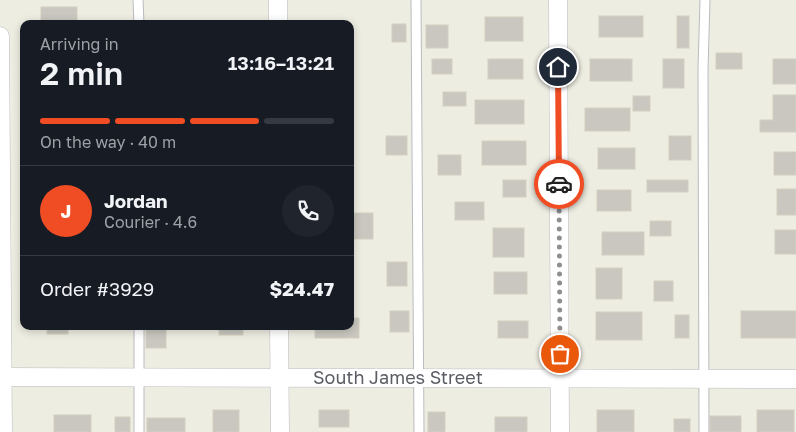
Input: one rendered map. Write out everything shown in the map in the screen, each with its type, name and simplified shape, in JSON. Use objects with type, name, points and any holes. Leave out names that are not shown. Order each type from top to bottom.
[{"type":"street","points":[[278,0],[278,20]]},
{"type":"street","points":[[558,0],[560,432]]},
{"type":"street","points":[[0,36],[1,377],[3,432]]},
{"type":"street","points":[[280,330],[280,432]]},
{"type":"street","name":"South James Street","points":[[1,377],[796,379]]},
{"type":"lane","points":[[138,0],[138,20]]},
{"type":"lane","points":[[416,0],[419,432]]},
{"type":"lane","points":[[704,432],[703,84],[705,0]]},
{"type":"lane","points":[[139,330],[139,432]]},
{"type":"building","points":[[41,7],[77,7],[77,20],[41,20]]},
{"type":"building","points":[[599,16],[643,16],[643,37],[599,37]]},
{"type":"building","points":[[677,16],[689,16],[689,48],[677,48]]},
{"type":"building","points":[[485,17],[523,17],[523,41],[485,41]]},
{"type":"building","points":[[392,24],[406,24],[406,42],[392,42]]},
{"type":"building","points":[[426,25],[448,25],[448,48],[426,48]]},
{"type":"building","points":[[716,53],[742,53],[742,69],[716,69]]},
{"type":"building","points":[[432,59],[452,59],[452,74],[432,74]]},
{"type":"building","points":[[488,59],[523,59],[523,79],[488,79]]},
{"type":"building","points":[[590,59],[632,59],[632,81],[590,81]]},
{"type":"building","points":[[663,59],[684,59],[684,88],[663,88]]},
{"type":"building","points":[[773,59],[796,59],[796,84],[773,84]]},
{"type":"building","points":[[443,92],[466,92],[466,106],[443,106]]},
{"type":"building","points":[[773,95],[796,95],[796,132],[760,132],[760,120],[773,120]]},
{"type":"building","points":[[633,96],[650,96],[650,111],[633,111]]},
{"type":"building","points":[[475,100],[524,100],[524,124],[475,124]]},
{"type":"building","points":[[585,108],[630,108],[630,131],[585,131]]},
{"type":"building","points":[[386,136],[407,136],[407,155],[386,155]]},
{"type":"building","points":[[669,136],[691,136],[691,160],[669,160]]},
{"type":"building","points":[[482,141],[526,141],[526,165],[482,165]]},
{"type":"building","points":[[598,148],[635,148],[635,169],[598,169]]},
{"type":"building","points":[[774,152],[796,152],[796,175],[774,175]]},
{"type":"building","points":[[438,155],[461,155],[461,175],[438,175]]},
{"type":"building","points":[[503,180],[526,180],[526,197],[503,197]]},
{"type":"building","points":[[647,180],[688,180],[688,192],[647,192]]},
{"type":"building","points":[[777,189],[796,189],[796,215],[777,215]]},
{"type":"building","points":[[597,190],[631,190],[631,211],[597,211]]},
{"type":"building","points":[[455,202],[484,202],[484,220],[455,220]]},
{"type":"building","points":[[354,213],[373,213],[373,239],[354,239]]},
{"type":"building","points":[[650,221],[671,221],[671,236],[650,236]]},
{"type":"building","points":[[493,228],[524,228],[524,257],[493,257]]},
{"type":"building","points":[[775,230],[796,230],[796,254],[775,254]]},
{"type":"building","points":[[602,232],[644,232],[644,255],[602,255]]},
{"type":"building","points":[[387,262],[407,262],[407,286],[387,286]]},
{"type":"building","points":[[596,268],[622,268],[622,299],[596,299]]},
{"type":"building","points":[[494,272],[527,272],[527,294],[494,294]]},
{"type":"building","points":[[654,281],[673,281],[673,301],[654,301]]},
{"type":"building","points":[[390,311],[409,311],[409,332],[390,332]]},
{"type":"building","points":[[741,311],[796,311],[796,338],[741,338]]},
{"type":"building","points":[[596,312],[642,312],[642,340],[596,340]]},
{"type":"building","points":[[675,315],[689,315],[689,338],[675,338]]},
{"type":"building","points":[[354,318],[359,318],[359,338],[315,338],[315,330],[354,330]]},
{"type":"building","points":[[498,321],[528,321],[528,338],[498,338]]},
{"type":"building","points":[[47,330],[68,330],[68,334],[47,334]]},
{"type":"building","points":[[146,330],[166,330],[166,348],[146,348]]},
{"type":"building","points":[[219,330],[243,330],[243,335],[219,335]]},
{"type":"building","points":[[213,410],[239,410],[239,432],[213,432]]},
{"type":"building","points":[[319,410],[349,410],[349,427],[319,427]]},
{"type":"building","points":[[597,410],[634,410],[634,432],[597,432]]},
{"type":"building","points":[[757,410],[794,410],[794,432],[757,432]]},
{"type":"building","points":[[428,412],[445,412],[445,432],[428,432]]},
{"type":"building","points":[[54,415],[91,415],[91,432],[54,432]]},
{"type":"building","points":[[710,416],[741,416],[741,432],[710,432]]},
{"type":"building","points":[[115,417],[130,417],[130,432],[115,432]]},
{"type":"building","points":[[495,417],[527,417],[527,432],[495,432]]},
{"type":"building","points":[[147,418],[185,418],[185,432],[147,432]]},
{"type":"building","points":[[674,419],[690,419],[690,432],[674,432]]},
{"type":"way so far","points":[[559,184],[560,354]]},
{"type":"route","points":[[558,67],[559,184]]}]
